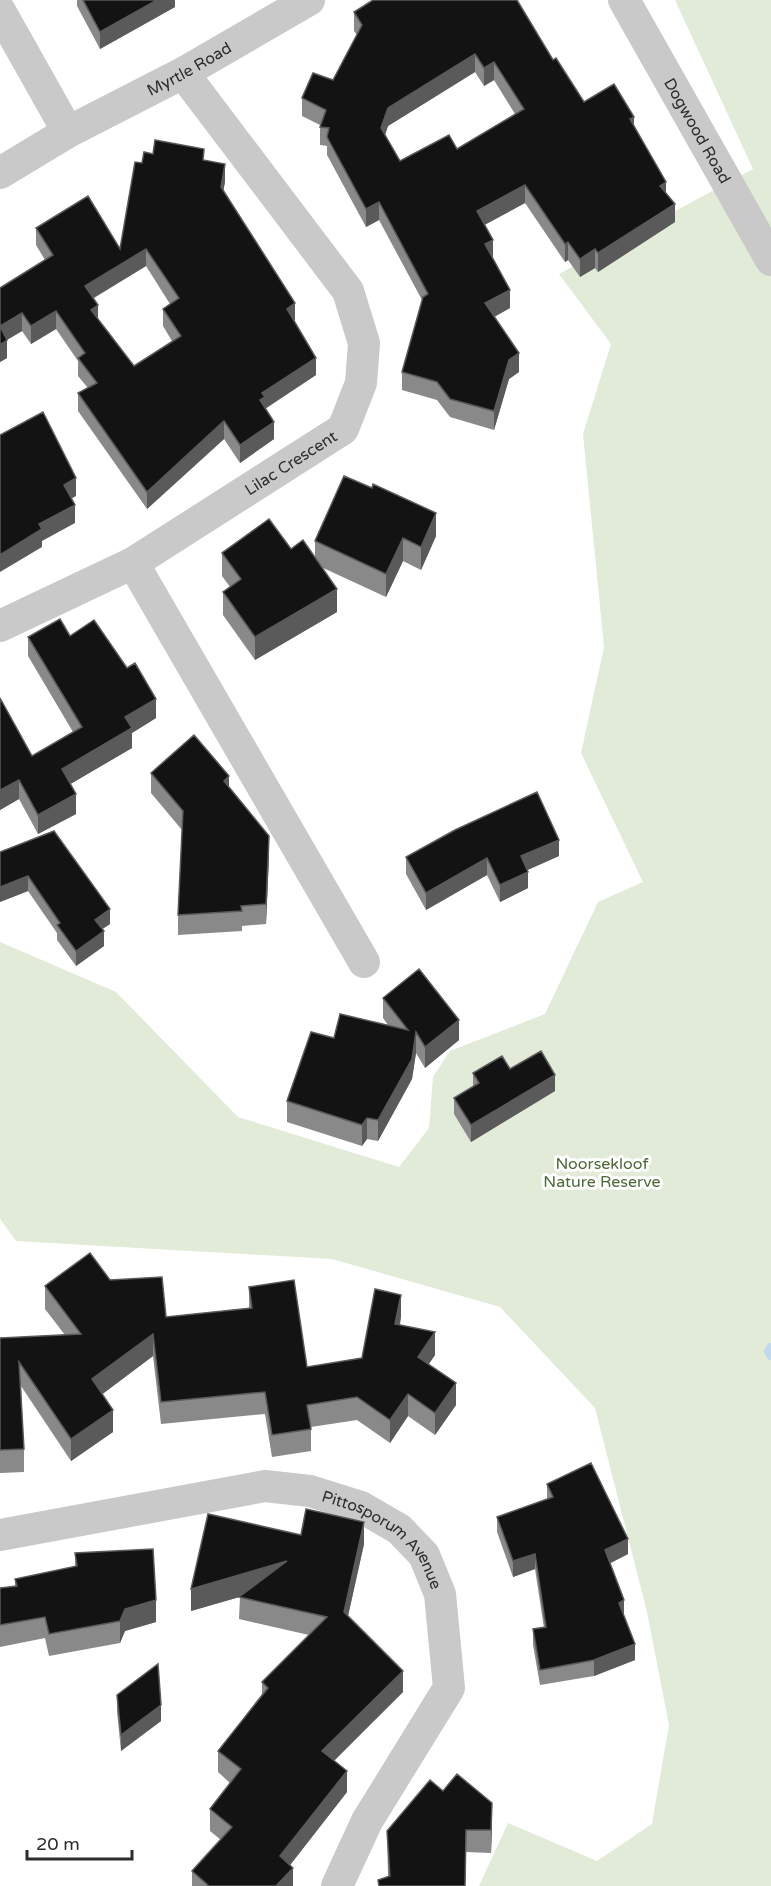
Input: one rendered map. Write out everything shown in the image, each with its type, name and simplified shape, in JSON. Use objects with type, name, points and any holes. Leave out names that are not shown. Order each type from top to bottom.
[{"type":"street","name":"Myrtle Road","points":[[0,173],[68,132],[183,73],[309,0]]},
{"type":"street","name":"Dogwood Road","points":[[624,0],[771,260]]},
{"type":"street","points":[[0,11],[68,132]]},
{"type":"street","name":"Lilac Crescent","points":[[0,626],[133,563],[343,429],[361,382],[364,343],[348,291],[183,73]]},
{"type":"street","points":[[133,563],[364,962]]},
{"type":"street","name":"Pittosporum Avenue","points":[[0,1535],[265,1486],[310,1491],[351,1503],[399,1529],[424,1556],[440,1594],[449,1688],[367,1821],[337,1886]]},
{"type":"green space","name":"Noorsekloof Nature Reserve","points":[[675,0],[771,0],[771,1886],[479,1886],[508,1823],[597,1861],[652,1824],[669,1725],[647,1612],[595,1408],[500,1307],[332,1259],[16,1241],[0,1219],[0,942],[116,992],[238,1117],[399,1167],[429,1128],[433,1077],[450,1051],[545,1014],[598,902],[643,882],[581,753],[604,647],[583,434],[611,344],[559,274],[753,169]]},
{"type":"building","points":[[83,0],[157,0],[100,32]]},
{"type":"building","points":[[373,0],[517,0],[553,60],[556,58],[584,102],[614,84],[634,117],[630,119],[666,182],[660,186],[675,204],[598,253],[595,249],[580,259],[568,242],[565,244],[525,185],[477,211],[493,240],[485,244],[510,290],[485,303],[519,353],[509,360],[494,411],[450,399],[437,382],[402,372],[423,297],[428,294],[379,202],[366,209],[327,137],[329,128],[320,127],[326,110],[302,98],[313,73],[333,80],[362,25],[354,12]],"holes":[[[475,54],[484,68],[494,62],[524,109],[457,149],[449,135],[400,161],[381,128],[388,108]]]},
{"type":"building","points":[[155,140],[204,149],[203,160],[225,164],[221,187],[295,303],[287,309],[316,358],[262,393],[265,397],[260,400],[274,422],[240,445],[224,421],[147,492],[78,393],[97,383],[78,358],[85,353],[56,311],[31,326],[22,313],[0,326],[0,288],[53,255],[36,228],[88,196],[120,249],[135,162],[142,163],[144,152],[153,154]],"holes":[[[146,249],[179,298],[163,309],[181,336],[134,366],[91,310],[98,305],[85,286]]]},
{"type":"building","points":[[0,326],[7,340],[0,345]]},
{"type":"building","points":[[43,412],[76,478],[64,485],[75,505],[39,524],[42,529],[0,555],[0,435]]},
{"type":"building","points":[[344,476],[372,488],[373,484],[436,513],[421,547],[403,538],[386,574],[315,541]]},
{"type":"building","points":[[269,519],[291,549],[303,540],[337,589],[255,637],[223,592],[241,579],[222,553]]},
{"type":"building","points":[[60,619],[70,636],[94,620],[127,668],[135,663],[156,699],[125,717],[132,728],[62,769],[76,794],[38,815],[19,780],[0,790],[0,698],[32,756],[82,727],[28,637]]},
{"type":"building","points":[[194,735],[229,776],[224,781],[269,836],[266,904],[241,906],[242,911],[178,915],[183,811],[151,773]]},
{"type":"building","points":[[537,792],[559,840],[521,856],[528,872],[500,885],[487,858],[426,893],[406,857],[455,830]]},
{"type":"building","points":[[54,831],[110,909],[95,920],[104,931],[76,951],[57,925],[60,923],[28,876],[0,887],[0,852]]},
{"type":"building","points":[[419,969],[459,1020],[425,1047],[416,1032],[412,1059],[378,1120],[367,1118],[362,1125],[287,1101],[311,1032],[334,1038],[340,1014],[408,1030],[383,998]]},
{"type":"building","points":[[541,1051],[555,1075],[471,1125],[454,1098],[479,1083],[473,1073],[502,1056],[510,1069]]},
{"type":"building","points":[[90,1253],[110,1280],[162,1277],[166,1317],[252,1308],[249,1287],[294,1280],[307,1367],[362,1358],[375,1289],[401,1295],[395,1324],[435,1332],[418,1357],[456,1383],[435,1413],[408,1394],[390,1420],[357,1397],[307,1405],[311,1429],[272,1435],[265,1392],[161,1402],[153,1334],[92,1379],[113,1410],[71,1439],[19,1362],[24,1449],[0,1450],[0,1338],[81,1334],[45,1286]]},
{"type":"building","points":[[591,1463],[628,1539],[605,1550],[624,1600],[619,1603],[635,1644],[594,1660],[540,1670],[533,1629],[546,1627],[535,1554],[513,1561],[497,1517],[553,1497],[547,1484]]},
{"type":"building","points":[[306,1509],[364,1522],[344,1612],[403,1671],[322,1751],[347,1771],[280,1856],[293,1868],[276,1886],[209,1886],[192,1871],[232,1827],[210,1809],[241,1769],[218,1751],[268,1688],[262,1682],[327,1617],[239,1597],[287,1561],[191,1589],[208,1514],[301,1535]]},
{"type":"building","points":[[153,1549],[156,1600],[125,1609],[120,1621],[49,1634],[45,1617],[0,1625],[0,1588],[17,1586],[15,1579],[77,1566],[75,1553]]},
{"type":"building","points":[[158,1664],[161,1705],[121,1735],[117,1695]]},
{"type":"building","points":[[457,1774],[492,1803],[491,1830],[466,1830],[465,1886],[379,1886],[378,1880],[390,1876],[387,1831],[430,1780],[443,1791]]},
{"type":"waterway","points":[[771,1348],[769,1351],[771,1355]]}]
